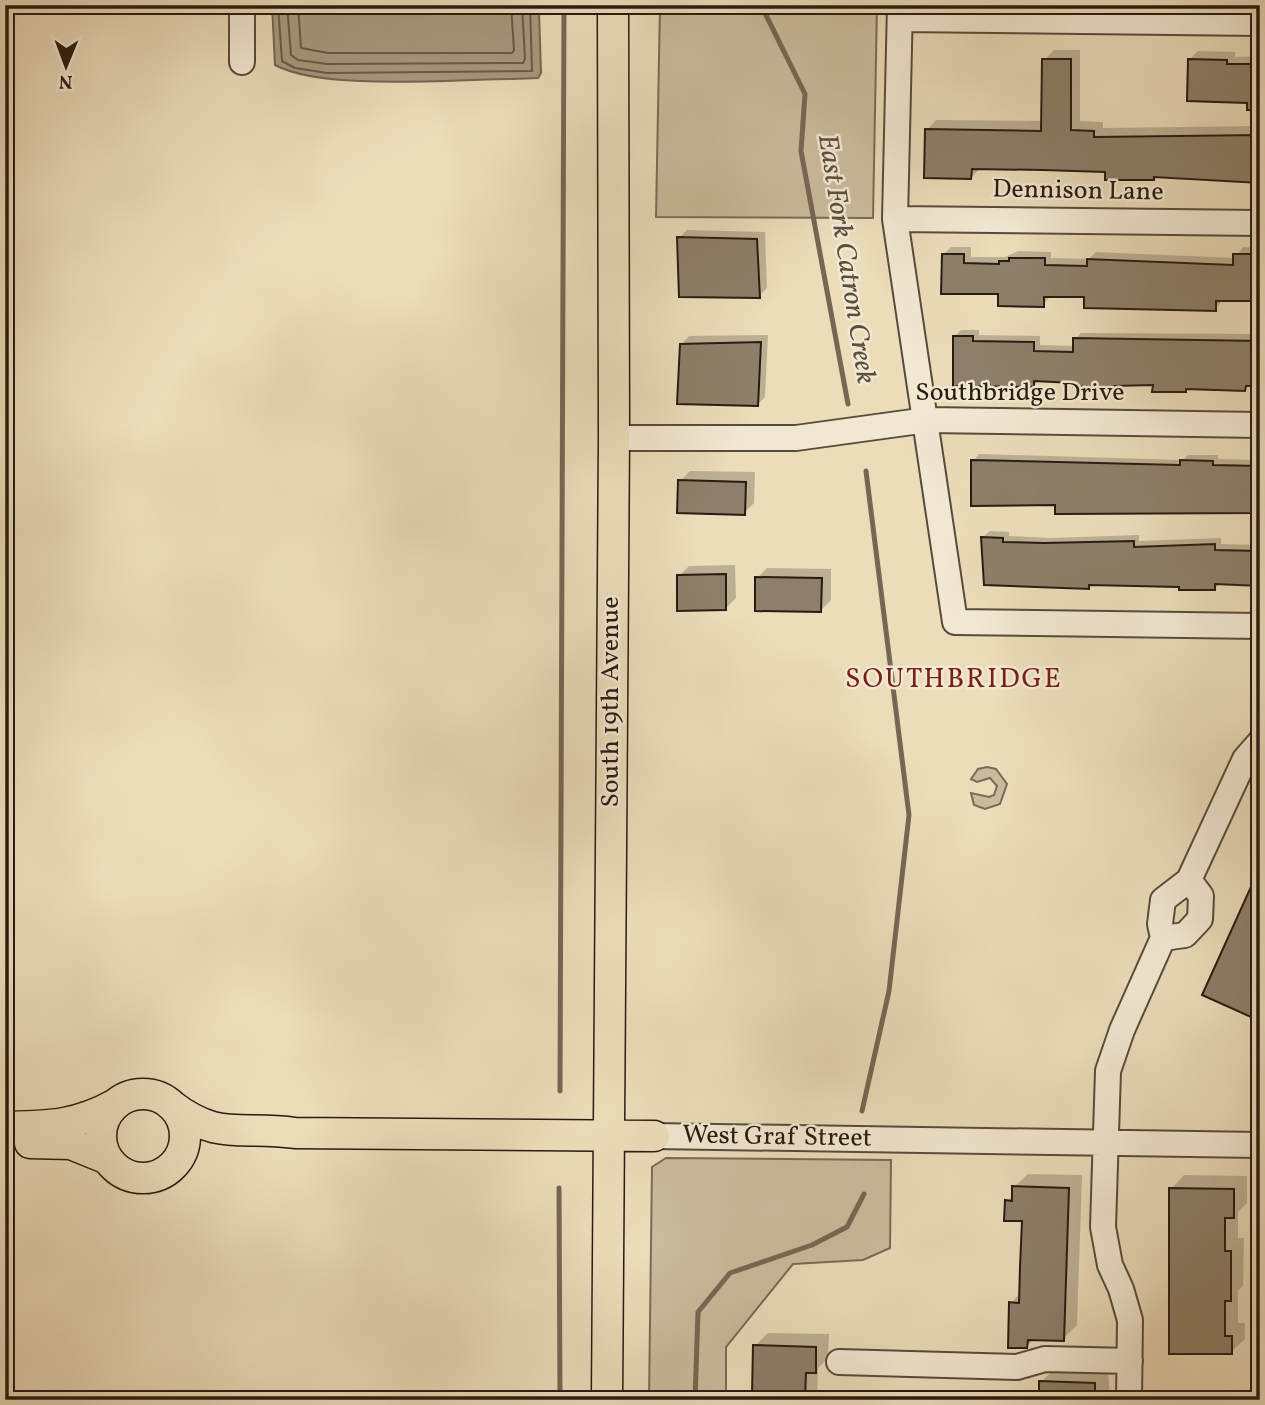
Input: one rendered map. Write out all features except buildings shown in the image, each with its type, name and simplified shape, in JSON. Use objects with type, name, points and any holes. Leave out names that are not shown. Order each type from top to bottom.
[{"type":"main road","name":"South 19th Avenue","points":[[607,1400],[614,438],[613,5]]},
{"type":"main road","points":[[5,1127],[73,1123],[144,1094],[171,1105],[178,1113],[184,1132],[182,1151],[170,1168],[142,1178],[123,1173],[108,1159],[90,1150],[63,1143],[5,1144]]},
{"type":"main road","points":[[108,1159],[101,1130],[116,1104]]},
{"type":"main road","name":"West Graf Street","points":[[171,1105],[189,1119],[214,1129],[264,1128],[295,1133],[654,1136]]},
{"type":"main road","name":"West Graf Street","points":[[170,1168],[204,1150],[256,1144],[295,1133]]},
{"type":"street","points":[[242,5],[242,62]]},
{"type":"street","points":[[1260,23],[900,12],[895,219],[927,419],[955,622],[1260,625]]},
{"type":"street","name":"Dennison Lane","points":[[895,219],[1260,223]]},
{"type":"street","name":"Southbridge Drive","points":[[614,438],[796,438],[927,419],[1260,425]]},
{"type":"street","points":[[1129,1400],[1130,1321],[1121,1289],[1110,1265],[1103,1227],[1108,1071],[1122,1031],[1163,937],[1160,924],[1163,900],[1172,890],[1189,880],[1245,759],[1260,742]]},
{"type":"street","points":[[1163,937],[1185,935],[1200,919],[1201,896],[1189,880]]},
{"type":"street","name":"West Graf Street","points":[[654,1136],[1260,1145]]},
{"type":"street","points":[[839,1362],[1017,1367],[1045,1359],[1130,1361]]},
{"type":"shaded area","points":[[660,5],[877,5],[873,218],[656,217]]},
{"type":"shaded area","points":[[978,769],[996,769],[1007,784],[1000,804],[985,809],[974,805],[971,793],[989,797],[994,795],[997,786],[990,778],[977,782],[971,779]]},
{"type":"shaded area","points":[[666,1158],[891,1160],[890,1248],[863,1260],[793,1264],[726,1347],[726,1400],[649,1400],[652,1167]]},
{"type":"water","points":[[272,5],[535,5],[539,11],[541,73],[538,78],[389,82],[324,78],[297,73],[275,65]]},
{"type":"waterway","points":[[560,1091],[564,5]]},
{"type":"waterway","name":"East Fork Catron Creek","points":[[761,5],[805,94],[801,151],[848,404]]},
{"type":"waterway","name":"East Fork Catron Creek","points":[[862,1111],[889,991],[909,815],[866,471]]},
{"type":"waterway","points":[[559,1188],[560,1400]]},
{"type":"waterway","name":"East Fork Catron Creek","points":[[695,1400],[698,1312],[730,1273],[812,1245],[847,1227],[864,1194]]},
{"type":"district","name":"SOUTHBRIDGE","points":[[954,679]]}]
